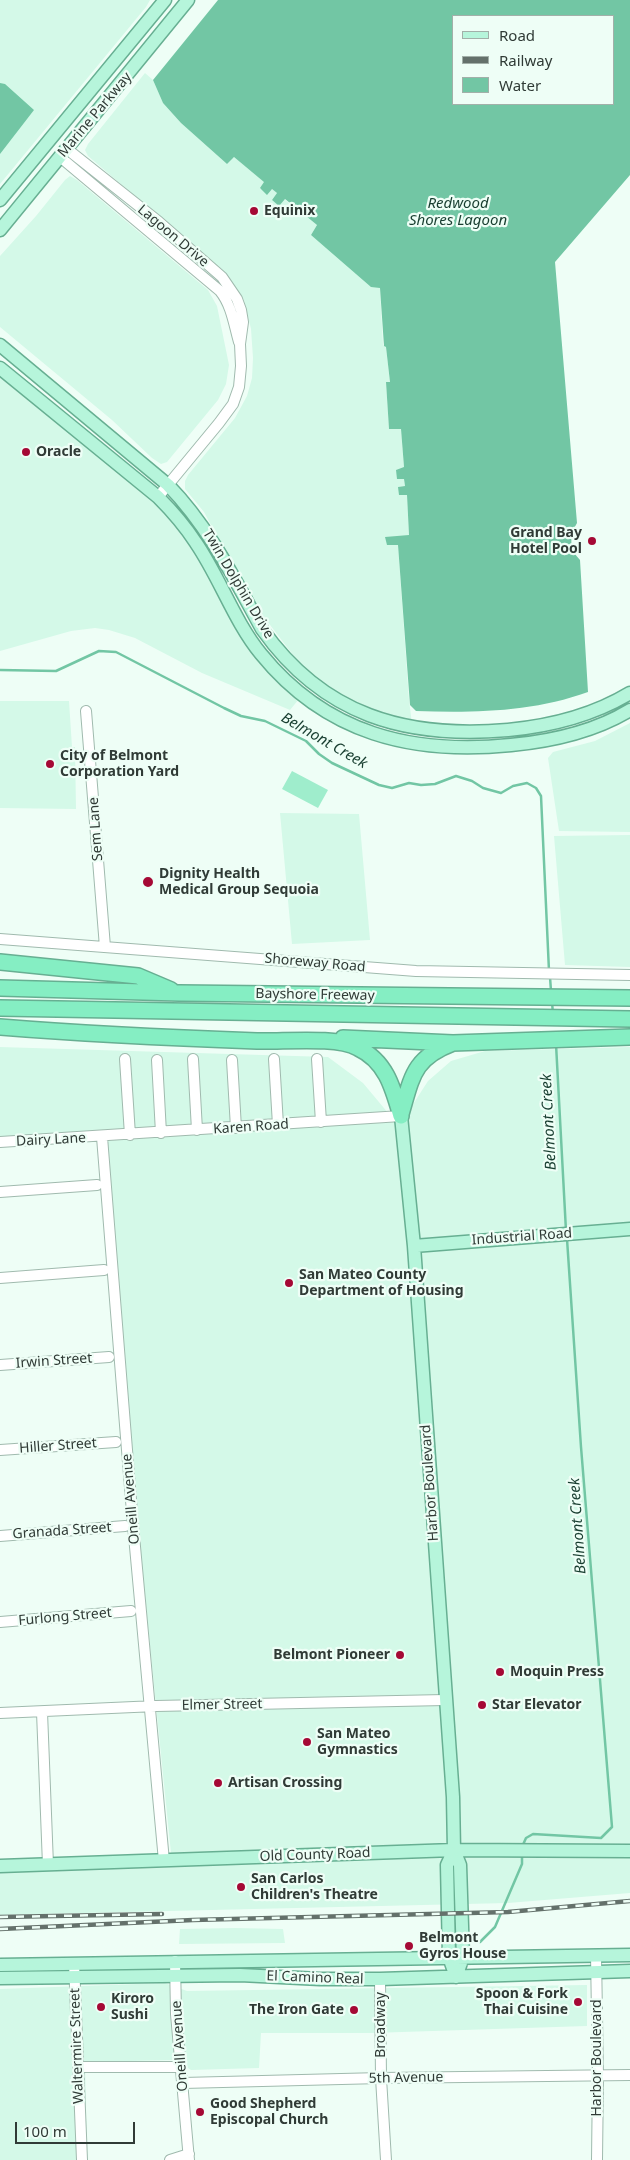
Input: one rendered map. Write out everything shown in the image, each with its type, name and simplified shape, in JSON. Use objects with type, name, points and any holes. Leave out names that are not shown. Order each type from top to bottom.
[{"type":"highway","points":[[0,962],[138,976],[179,993]]},
{"type":"highway","name":"Bayshore Freeway","points":[[0,988],[179,993],[630,998]]},
{"type":"highway","name":"Bayshore Freeway","points":[[0,1008],[630,1019]]},
{"type":"highway","points":[[0,1027],[257,1041],[339,1042],[358,1048],[372,1057],[383,1068],[393,1088],[401,1116]]},
{"type":"highway","points":[[0,1033],[30,1030]]},
{"type":"highway","points":[[257,1041],[305,1037],[434,1040],[454,1043],[630,1037]]},
{"type":"highway","points":[[401,1116],[409,1084],[416,1068],[430,1053],[454,1043]]},
{"type":"main road","name":"Marine Parkway","points":[[0,200],[165,0]]},
{"type":"main road","name":"Marine Parkway","points":[[0,230],[188,0]]},
{"type":"main road","name":"Twin Dolphin Drive","points":[[0,345],[168,485],[183,500],[210,536],[272,643],[308,680],[353,709],[401,726],[463,733],[530,728],[564,721],[614,703],[630,693]]},
{"type":"main road","name":"Twin Dolphin Drive","points":[[0,368],[158,497],[178,518],[197,544],[249,637],[276,672],[298,692],[346,722],[372,734],[398,741],[463,748],[532,743],[568,736],[595,728],[630,710]]},
{"type":"main road","name":"Harbor Boulevard","points":[[401,1116],[414,1246],[452,1797],[454,1850],[460,1865],[463,1957],[456,1977]]},
{"type":"main road","name":"Industrial Road","points":[[414,1246],[630,1229]]},
{"type":"main road","name":"Harbor Boulevard","points":[[454,1850],[448,1865],[449,1957],[456,1977]]},
{"type":"main road","name":"Old County Road","points":[[0,1866],[48,1866],[454,1850],[630,1851]]},
{"type":"main road","name":"El Camino Real","points":[[0,1965],[630,1955]]},
{"type":"main road","name":"El Camino Real","points":[[0,1978],[240,1975],[320,1980],[630,1971]]},
{"type":"street","name":"Lagoon Drive","points":[[64,153],[220,291],[229,306],[240,344],[240,380],[233,404],[158,497]]},
{"type":"street","name":"Sem Lane","points":[[86,711],[105,947]]},
{"type":"street","name":"Shoreway Road","points":[[0,939],[416,971],[630,975]]},
{"type":"street","points":[[124,1059],[130,1135]]},
{"type":"street","points":[[193,1059],[198,1130]]},
{"type":"street","points":[[274,1059],[278,1125]]},
{"type":"street","points":[[317,1059],[322,1122]]},
{"type":"street","points":[[157,1060],[161,1133]]},
{"type":"street","points":[[232,1060],[236,1128]]},
{"type":"street","name":"Karen Road","points":[[102,1137],[401,1116]]},
{"type":"street","name":"Dairy Lane","points":[[0,1142],[102,1137]]},
{"type":"street","name":"Oneill Avenue","points":[[102,1137],[133,1525],[164,1860]]},
{"type":"street","points":[[0,1192],[97,1185]]},
{"type":"street","points":[[0,1278],[104,1270]]},
{"type":"street","name":"Irwin Street","points":[[0,1365],[109,1357]]},
{"type":"street","name":"Hiller Street","points":[[0,1450],[116,1442]]},
{"type":"street","name":"Granada Street","points":[[0,1536],[124,1526]]},
{"type":"street","name":"Furlong Street","points":[[0,1622],[131,1612]]},
{"type":"street","name":"Elmer Street","points":[[0,1713],[150,1706],[445,1700]]},
{"type":"street","points":[[42,1712],[48,1866]]},
{"type":"street","name":"Harbor Boulevard","points":[[596,1955],[598,2076],[596,2160]]},
{"type":"street","name":"Oneill Avenue","points":[[175,1961],[176,2014],[189,2157]]},
{"type":"street","name":"Waltermire Street","points":[[74,1963],[82,2160]]},
{"type":"street","name":"Broadway","points":[[380,1979],[381,2078],[386,2160]]},
{"type":"street","points":[[78,2067],[181,2067]]},
{"type":"street","name":"5th Avenue","points":[[183,2084],[381,2078],[630,2075]]},
{"type":"street","points":[[170,2160],[189,2157]]},
{"type":"shaded area","points":[[0,0],[150,0],[0,184]]},
{"type":"shaded area","points":[[145,73],[153,80],[163,103],[181,123],[227,164],[234,157],[265,182],[260,189],[272,189],[277,193],[272,200],[279,205],[284,199],[317,225],[311,235],[380,288],[383,345],[386,347],[390,382],[386,382],[389,429],[401,429],[404,468],[396,471],[404,479],[405,486],[398,487],[407,495],[409,536],[385,538],[398,544],[412,724],[362,709],[309,676],[251,600],[204,512],[185,489],[185,481],[188,475],[235,418],[247,396],[252,378],[251,329],[244,300],[226,274],[88,156],[85,150]]},
{"type":"shaded area","points":[[70,176],[208,290],[217,306],[229,365],[226,384],[218,400],[167,462],[161,464],[152,458],[112,420],[0,327],[0,256]]},
{"type":"shaded area","points":[[0,374],[48,411],[169,514],[299,699],[290,710],[202,673],[135,638],[109,630],[95,628],[71,631],[0,651]]},
{"type":"shaded area","points":[[0,701],[69,701],[72,747],[75,747],[76,809],[0,808]]},
{"type":"shaded area","points":[[630,723],[630,832],[559,831],[548,758],[553,752],[595,741]]},
{"type":"shaded area","points":[[292,771],[328,790],[318,808],[282,789]]},
{"type":"shaded area","points":[[280,813],[359,814],[370,940],[292,944]]},
{"type":"shaded area","points":[[630,835],[630,967],[565,965],[554,836]]},
{"type":"shaded area","points":[[0,1047],[328,1057],[363,1083],[399,1126],[428,1081],[451,1061],[485,1051],[630,1047],[630,1893],[508,1903],[0,1915],[0,1865],[171,1853],[98,1134],[0,1144]]},
{"type":"shaded area","points":[[180,1929],[283,1929],[285,1943],[179,1944]]},
{"type":"shaded area","points":[[165,1983],[187,1991],[587,1985],[587,2026],[371,2033],[261,2033],[259,2068],[191,2070],[176,2060],[85,2062],[87,2160],[0,2160],[0,1989]]},
{"type":"water","name":"Redwood Shores Lagoon","points":[[218,0],[630,0],[630,175],[555,262],[577,523],[571,542],[576,556],[580,560],[588,692],[546,704],[503,710],[460,712],[416,711],[410,705],[398,545],[387,545],[385,537],[409,535],[407,495],[399,495],[398,487],[405,486],[404,479],[397,479],[396,470],[404,467],[401,429],[389,429],[386,382],[390,382],[386,347],[384,346],[380,288],[371,287],[311,235],[317,225],[285,199],[279,206],[272,200],[277,193],[272,189],[267,195],[260,188],[264,182],[234,157],[227,164],[181,123],[163,103],[153,80]]},
{"type":"water","points":[[0,83],[5,84],[34,110],[0,154]]},
{"type":"waterway","name":"Belmont Creek","points":[[0,670],[56,671],[99,651],[116,652],[241,716],[265,721],[306,741],[319,754],[332,763],[379,785],[392,788],[409,783],[421,785],[435,784],[456,776],[472,781],[483,788],[501,793],[513,786],[527,783],[536,788],[541,796],[549,971]]},
{"type":"waterway","name":"Belmont Creek","points":[[550,977],[551,991]]},
{"type":"waterway","name":"Belmont Creek","points":[[552,1002],[553,1014]]},
{"type":"waterway","name":"Belmont Creek","points":[[556,1044],[566,1231]]},
{"type":"waterway","name":"Belmont Creek","points":[[522,1847],[526,1838],[533,1834],[601,1838],[612,1827],[581,1447],[567,1239]]},
{"type":"waterway","name":"Belmont Creek","points":[[480,1942],[495,1927],[522,1864],[522,1855]]},
{"type":"railway","points":[[0,1929],[193,1920],[508,1912],[630,1901]]},
{"type":"railway","points":[[0,1917],[162,1914]]},
{"type":"place","name":"Equinix","points":[[254,211]]},
{"type":"place","name":"Oracle","points":[[26,452]]},
{"type":"place","name":"Grand Bay Hotel Pool","points":[[592,541]]},
{"type":"place","name":"City of Belmont Corporation Yard","points":[[50,764]]},
{"type":"place","name":"Dignity Health Medical Group Sequoia","points":[[148,882]]},
{"type":"place","name":"San Mateo County Department of Housing","points":[[289,1283]]},
{"type":"place","name":"Belmont Pioneer","points":[[400,1655]]},
{"type":"place","name":"Moquin Press","points":[[500,1672]]},
{"type":"place","name":"Star Elevator","points":[[482,1705]]},
{"type":"place","name":"San Mateo Gymnastics","points":[[307,1742]]},
{"type":"place","name":"Artisan Crossing","points":[[218,1783]]},
{"type":"place","name":"San Carlos Children's Theatre","points":[[241,1887]]},
{"type":"place","name":"Belmont Gyros House","points":[[409,1946]]},
{"type":"place","name":"Spoon & Fork Thai Cuisine","points":[[578,2002]]},
{"type":"place","name":"Kiroro Sushi","points":[[101,2007]]},
{"type":"place","name":"The Iron Gate","points":[[354,2010]]},
{"type":"place","name":"Good Shepherd Episcopal Church","points":[[200,2112]]}]
